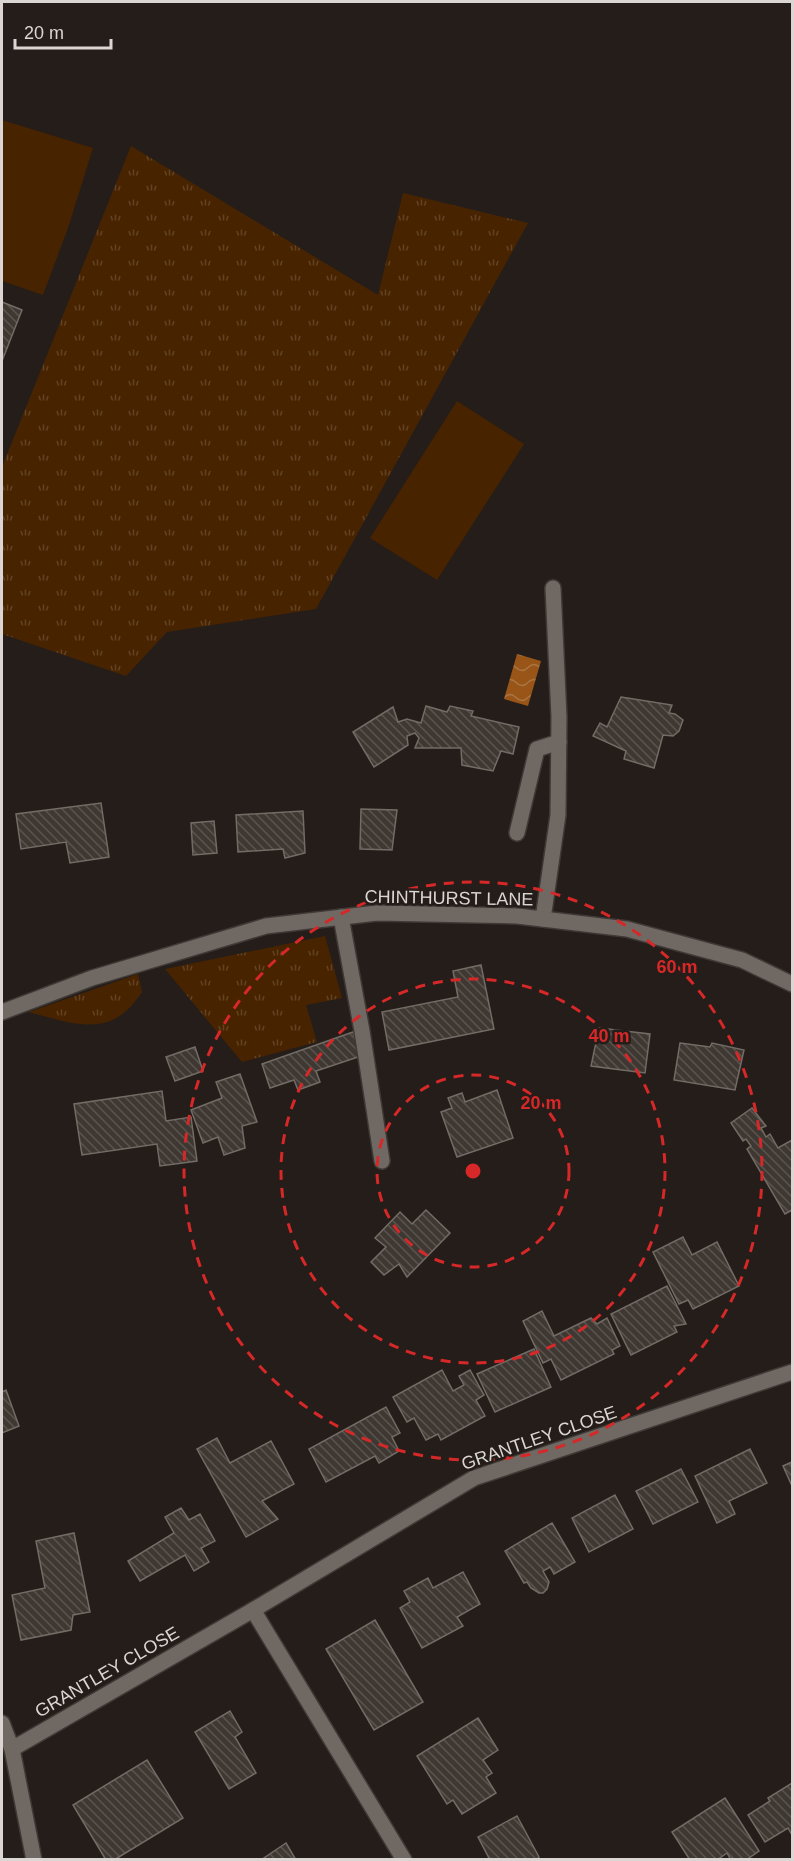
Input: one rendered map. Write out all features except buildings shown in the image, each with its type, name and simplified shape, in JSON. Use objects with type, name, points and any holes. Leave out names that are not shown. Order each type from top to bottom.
[{"type":"street","points":[[543,919],[558,815],[559,742],[553,588]]},
{"type":"street","points":[[517,833],[537,749],[559,742]]},
{"type":"street","name":"CHINTHURST LANE","points":[[2,1012],[92,978],[266,926],[377,913],[517,916],[627,929],[742,960],[792,984]]},
{"type":"street","points":[[341,917],[366,1053],[382,1161]]},
{"type":"street","name":"GRANTLEY CLOSE","points":[[12,1749],[253,1610],[474,1478],[792,1372]]},
{"type":"street","points":[[253,1610],[404,1860]]},
{"type":"street","points":[[2,1723],[12,1749],[34,1860]]},
{"type":"green space","points":[[2,120],[93,148],[68,228],[43,295],[2,281]]},
{"type":"green space","points":[[131,146],[378,295],[403,193],[528,223],[316,609],[167,632],[126,676],[2,634],[2,467]]},
{"type":"green space","points":[[457,401],[524,444],[437,580],[370,538]]},
{"type":"green space","points":[[325,936],[342,998],[306,1005],[317,1042],[242,1062],[165,969]]},
{"type":"green space","points":[[138,974],[142,992],[126,1011],[104,1023],[79,1024],[29,1012]]},
{"type":"water","points":[[517,654],[541,661],[528,706],[504,699]]}]
